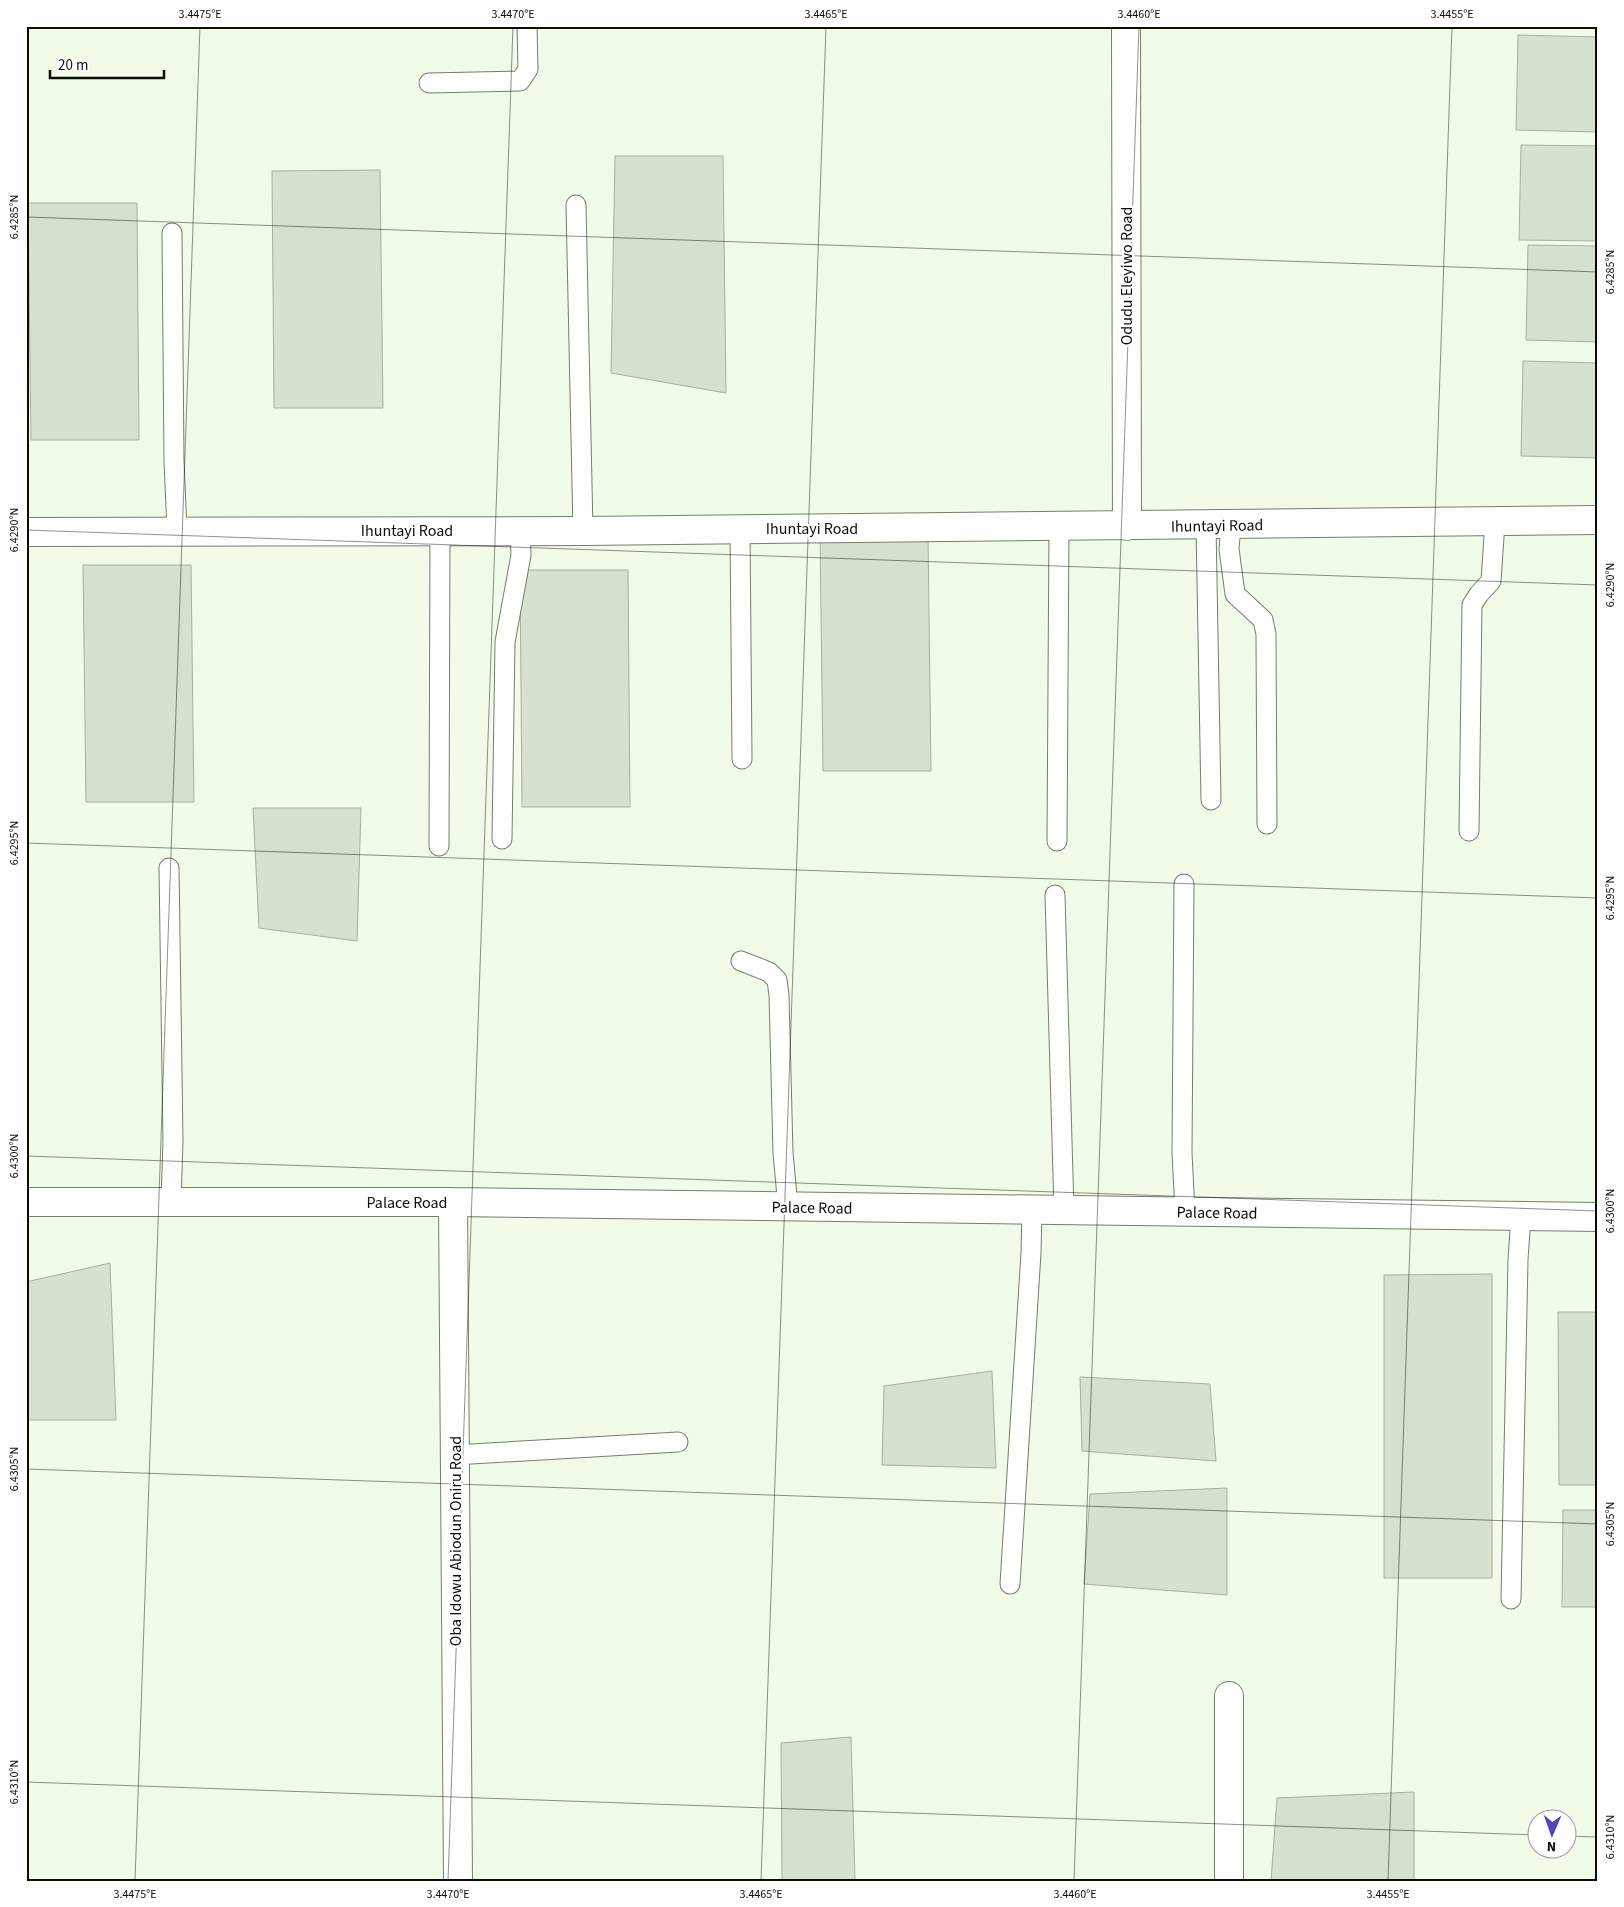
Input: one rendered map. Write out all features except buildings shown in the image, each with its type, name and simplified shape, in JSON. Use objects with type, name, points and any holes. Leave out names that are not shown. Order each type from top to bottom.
[{"type":"street","name":"Odudu Eleyiwo Road","points":[[1126,26],[1127,526]]},
{"type":"street","name":"Ihuntayi Road","points":[[26,532],[583,531],[1598,520]]},
{"type":"street","name":"Palace Road","points":[[26,1202],[453,1202],[1598,1217]]},
{"type":"street","name":"Oba Idowu Abiodun Oniru Road","points":[[453,1202],[458,1881]]},
{"type":"street","points":[[1229,1696],[1229,1881]]},
{"type":"lane","points":[[429,83],[520,82],[528,69],[527,26]]},
{"type":"lane","points":[[576,205],[583,531]]},
{"type":"lane","points":[[172,233],[174,461],[177,532]]},
{"type":"lane","points":[[1469,831],[1472,605],[1491,581],[1494,522]]},
{"type":"lane","points":[[1210,800],[1218,525]]},
{"type":"lane","points":[[1218,525],[1229,550],[1235,594],[1262,620],[1266,634],[1267,824]]},
{"type":"lane","points":[[1057,842],[1059,527]]},
{"type":"lane","points":[[740,529],[742,759]]},
{"type":"lane","points":[[439,846],[440,530]]},
{"type":"lane","points":[[502,839],[505,642],[521,555],[520,530]]},
{"type":"lane","points":[[169,868],[174,1141],[171,1202]]},
{"type":"lane","points":[[1184,884],[1182,1153],[1185,1212]]},
{"type":"lane","points":[[1055,895],[1064,1211]]},
{"type":"lane","points":[[741,961],[769,972],[776,980],[779,995],[783,1153],[788,1207]]},
{"type":"lane","points":[[1010,1584],[1031,1253],[1032,1210]]},
{"type":"lane","points":[[1511,1598],[1518,1260],[1521,1216]]},
{"type":"lane","points":[[454,1455],[678,1442]]}]
